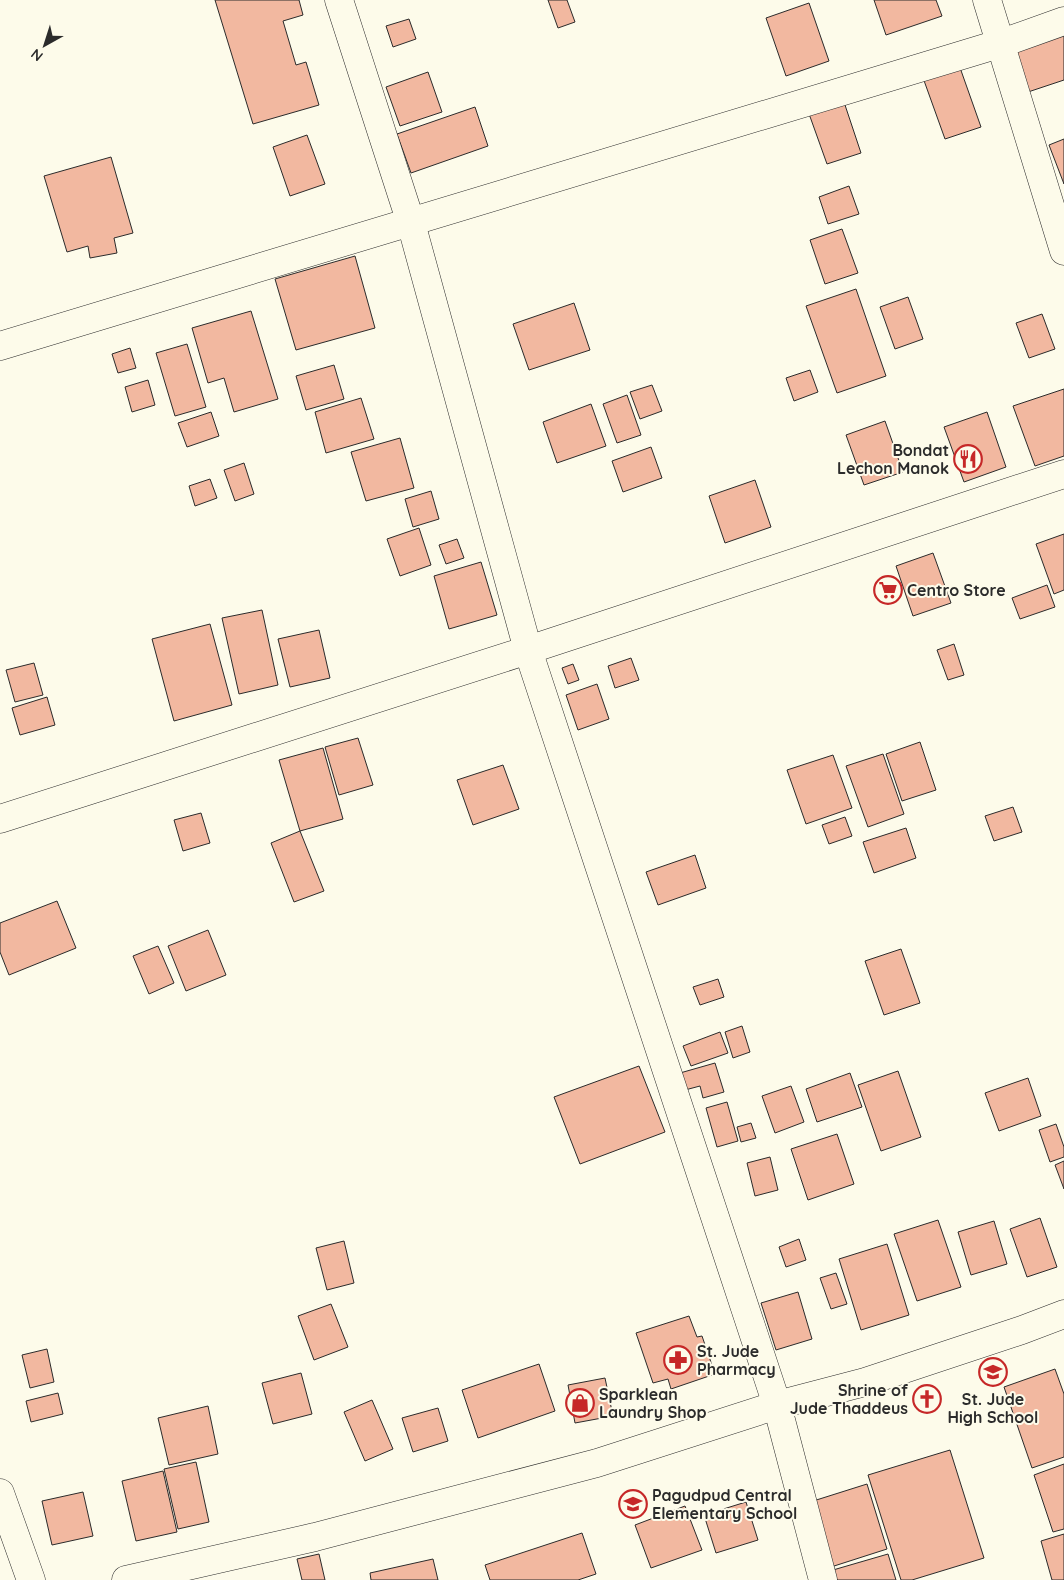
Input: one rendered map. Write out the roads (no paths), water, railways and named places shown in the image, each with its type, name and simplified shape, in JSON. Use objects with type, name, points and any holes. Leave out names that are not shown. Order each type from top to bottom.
[{"type":"street","points":[[339,0],[411,222],[528,650],[777,1405],[823,1580]]},
{"type":"street","points":[[987,0],[1002,43],[1064,251]]},
{"type":"street","points":[[0,346],[1002,43],[1064,21]]},
{"type":"street","points":[[0,819],[528,650],[1064,474]]},
{"type":"street","points":[[126,1580],[315,1537],[597,1463],[777,1405],[865,1382],[1022,1330],[1064,1314]]},
{"type":"street","points":[[0,1493],[31,1580]]},
{"type":"place","name":"Bondat Lechon Manok","points":[[968,459]]},
{"type":"place","name":"Centro Store","points":[[888,590]]},
{"type":"place","name":"St. Jude Pharmacy","points":[[678,1360]]},
{"type":"place","name":"St. Jude High School","points":[[993,1372]]},
{"type":"place","name":"Shrine of Jude Thaddeus","points":[[927,1399]]},
{"type":"place","name":"Sparklean Laundry Shop","points":[[580,1403]]},
{"type":"place","name":"Pagudpud Central Elementary School","points":[[633,1504]]}]
